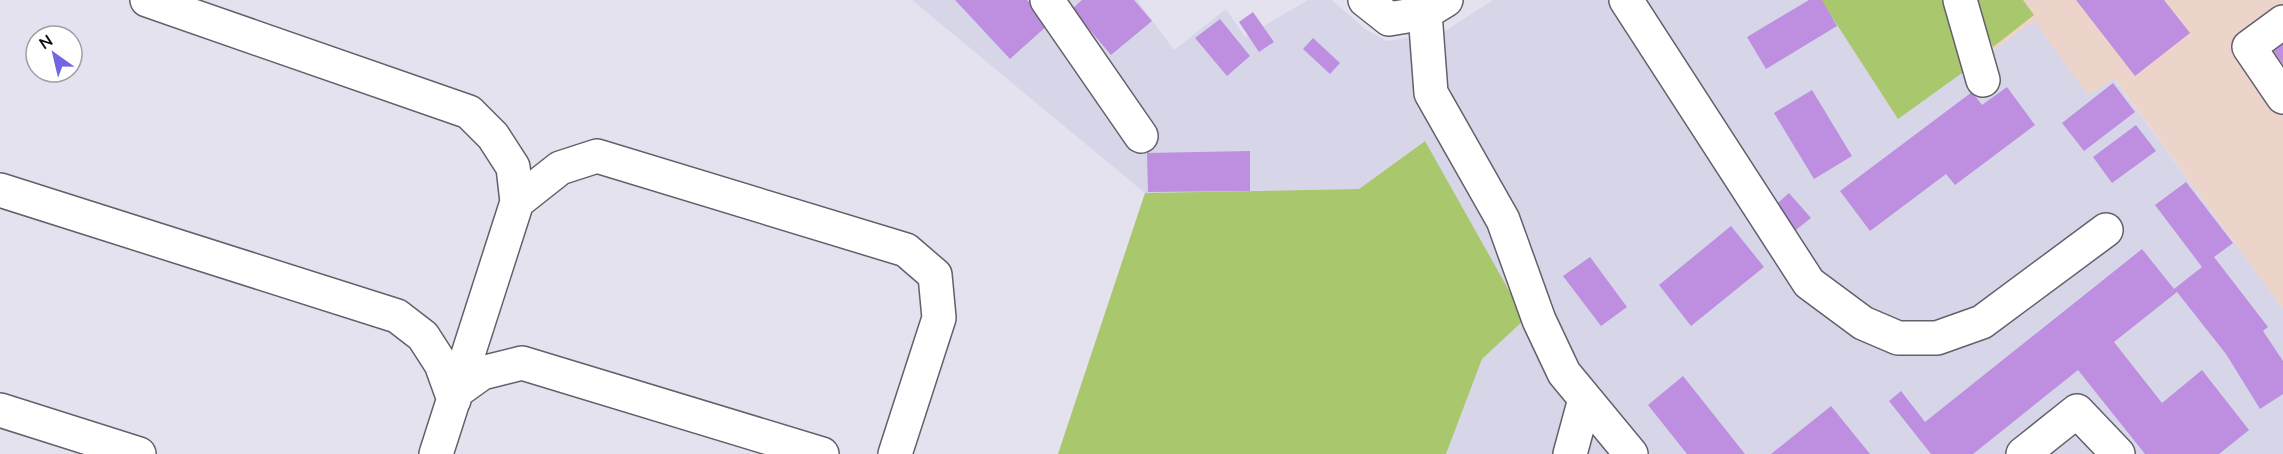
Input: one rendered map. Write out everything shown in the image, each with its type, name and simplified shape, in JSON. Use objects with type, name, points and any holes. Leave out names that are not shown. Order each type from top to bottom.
[{"type":"lane","points":[[147,0],[470,111],[493,136],[513,167],[517,202],[436,454]]},
{"type":"lane","points":[[1047,0],[1141,136]]},
{"type":"lane","points":[[1365,0],[1389,20],[1436,7],[1431,93],[1503,220],[1539,320],[1564,373],[1631,454]]},
{"type":"lane","points":[[1626,0],[1809,283],[1863,323],[1898,338],[1937,338],[1982,322],[2106,230]]},
{"type":"lane","points":[[1960,0],[1983,80]]},
{"type":"lane","points":[[2283,22],[2249,47],[2283,97]]},
{"type":"lane","points":[[517,202],[560,168],[597,156],[906,249],[935,275],[939,318],[895,454]]},
{"type":"lane","points":[[0,190],[397,316],[423,336],[441,364],[455,395]]},
{"type":"lane","points":[[455,395],[482,373],[522,363],[822,454]]},
{"type":"lane","points":[[1570,454],[1585,399]]},
{"type":"lane","points":[[0,410],[139,454]]},
{"type":"lane","points":[[2023,454],[2077,411],[2118,454]]},
{"type":"shaded area","points":[[912,0],[1137,0],[1174,50],[1226,9],[1245,37],[1308,0],[1332,0],[1365,29],[1387,41],[1442,33],[1493,0],[1821,0],[1985,57],[2034,21],[2088,95],[2114,79],[2283,309],[2283,454],[1446,454],[1482,359],[1524,319],[1424,141],[1359,189],[1145,193]]},
{"type":"shaded area","points":[[1967,0],[2283,0],[2283,309],[2115,79],[2088,95],[1985,57]]},
{"type":"green space","points":[[1821,0],[1949,0],[1969,68],[1898,119]]},
{"type":"green space","points":[[1974,0],[2023,0],[2034,15],[1993,47]]},
{"type":"green space","points":[[1425,141],[1525,319],[1482,359],[1446,454],[1058,454],[1145,193],[1359,189]]},
{"type":"building","points":[[955,0],[1027,0],[1049,24],[1010,59]]},
{"type":"building","points":[[1082,0],[1134,0],[1152,21],[1111,55],[1072,9]]},
{"type":"building","points":[[1809,0],[1822,0],[1837,26],[1766,69],[1747,37]]},
{"type":"building","points":[[2076,0],[2164,0],[2190,33],[2135,76]]},
{"type":"building","points":[[1253,12],[1274,42],[1259,52],[1239,22]]},
{"type":"building","points":[[1220,19],[1250,56],[1227,76],[1195,38]]},
{"type":"building","points":[[1313,38],[1340,63],[1330,74],[1303,49]]},
{"type":"building","points":[[2283,41],[2283,64],[2272,49]]},
{"type":"building","points":[[2113,83],[2135,112],[2084,151],[2062,123]]},
{"type":"building","points":[[2007,87],[2035,125],[1955,185],[1946,174],[1870,231],[1840,191],[1972,92],[1982,105]]},
{"type":"building","points":[[1812,90],[1852,156],[1814,179],[1774,113]]},
{"type":"building","points":[[2136,125],[2156,151],[2112,183],[2093,157]]},
{"type":"building","points":[[1250,151],[1250,191],[1148,192],[1147,153]]},
{"type":"building","points":[[2186,182],[2233,243],[2214,257],[2268,327],[2263,331],[2283,361],[2283,394],[2260,409],[2226,354],[2177,292],[2114,342],[2162,403],[2202,370],[2249,430],[2219,454],[2145,454],[2078,370],[1973,454],[1931,454],[1889,401],[1901,391],[1925,422],[2142,249],[2174,289],[2202,267],[2155,205]]},
{"type":"building","points":[[1789,193],[1811,218],[1792,233],[1772,208]]},
{"type":"building","points":[[1731,226],[1764,267],[1691,326],[1659,285]]},
{"type":"building","points":[[1590,257],[1627,307],[1601,326],[1563,276]]},
{"type":"building","points":[[1683,376],[1745,454],[1687,454],[1648,405]]},
{"type":"building","points":[[1831,406],[1870,454],[1771,454]]}]
